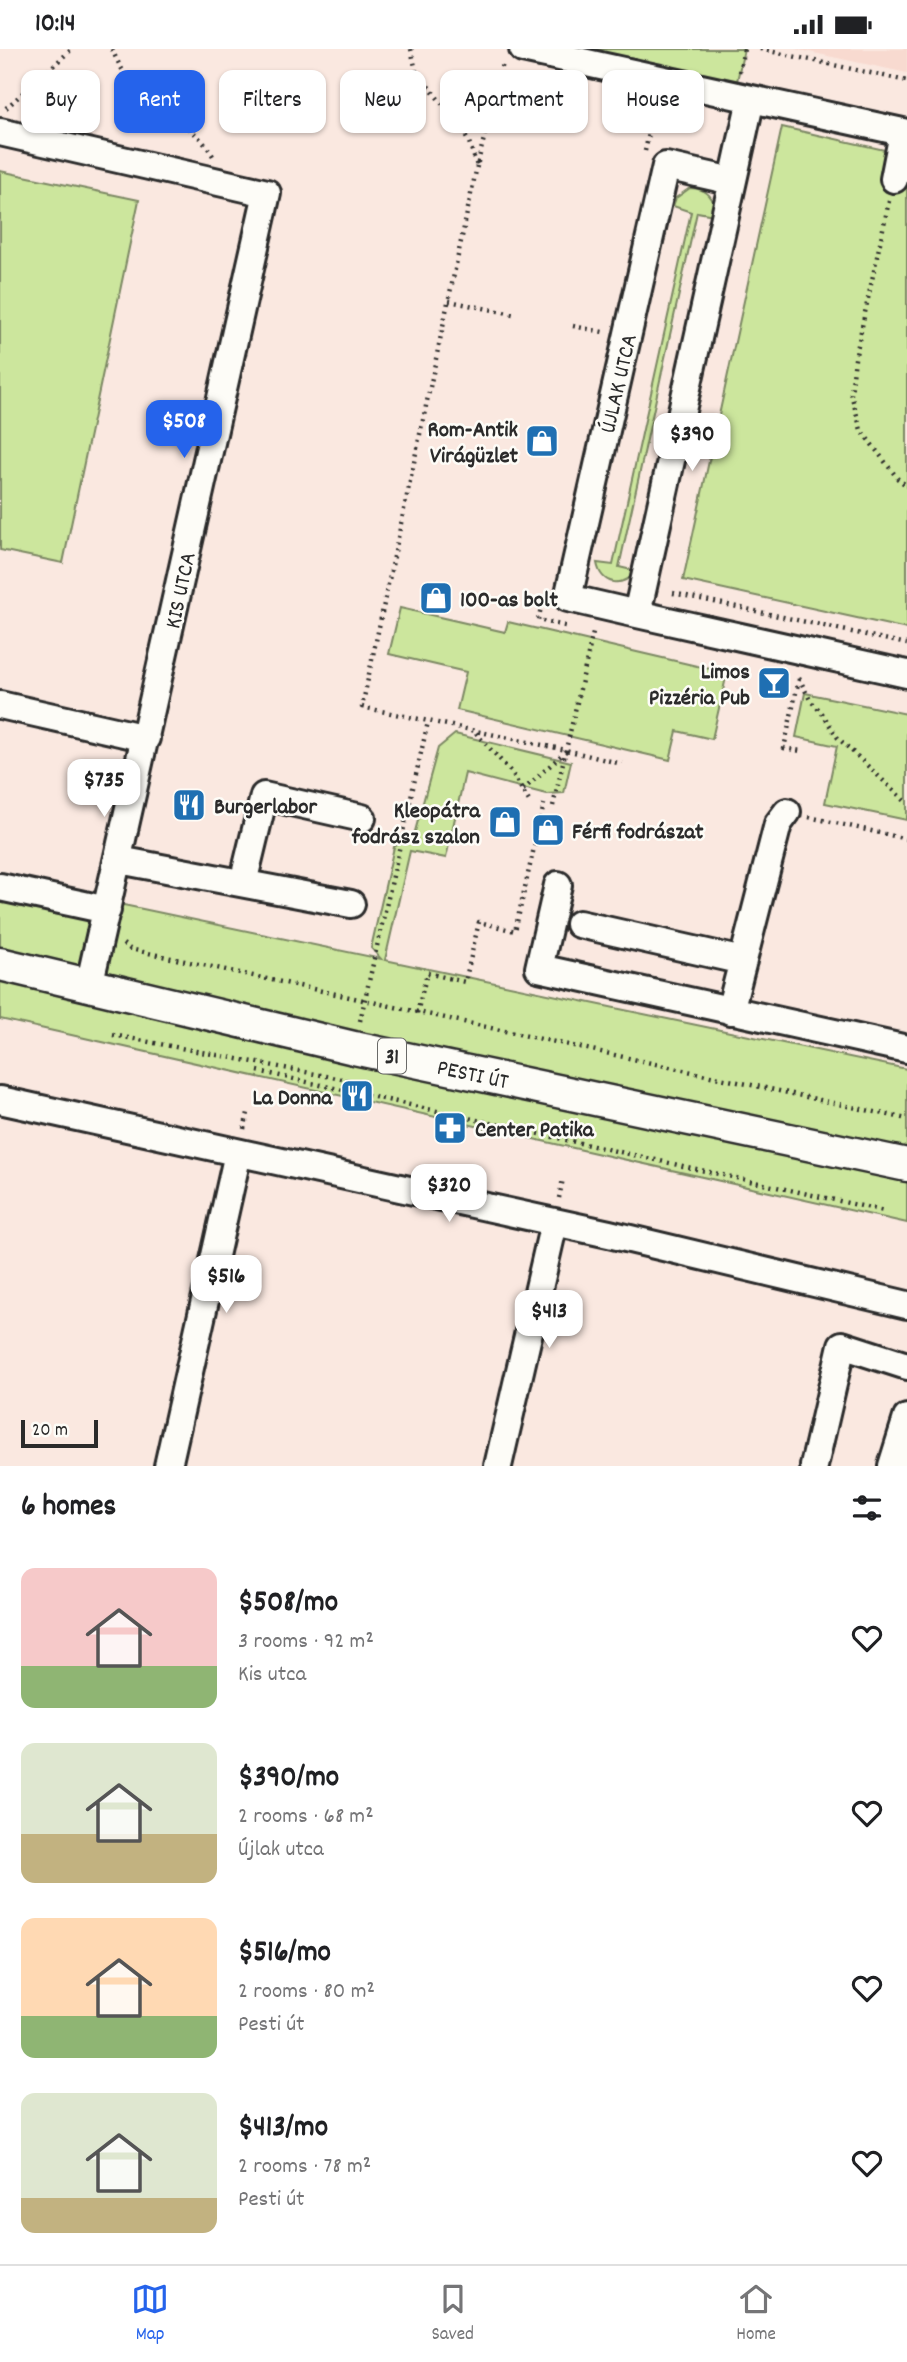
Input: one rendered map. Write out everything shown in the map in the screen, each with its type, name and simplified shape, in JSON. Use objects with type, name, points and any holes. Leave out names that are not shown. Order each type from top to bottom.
[{"type":"main road","name":"PESTI ÚT","points":[[0,964],[354,1048],[907,1165]]},
{"type":"street","points":[[513,55],[751,99],[905,133],[894,179]]},
{"type":"street","points":[[637,614],[751,99]]},
{"type":"street","points":[[0,132],[223,183]]},
{"type":"street","name":"ÚJLAK UTCA","points":[[732,181],[666,166],[568,598],[907,674]]},
{"type":"street","name":"KIS UTCA","points":[[89,986],[267,193],[223,183]]},
{"type":"street","points":[[0,705],[146,738]]},
{"type":"street","points":[[243,884],[264,796],[362,818]]},
{"type":"street","points":[[730,1011],[778,824],[787,812]]},
{"type":"street","points":[[119,860],[351,904]]},
{"type":"street","points":[[558,885],[540,968],[907,1049]]},
{"type":"street","points":[[0,887],[106,919]]},
{"type":"street","points":[[579,924],[743,961]]},
{"type":"street","points":[[0,1100],[554,1223],[907,1305]]},
{"type":"street","points":[[168,1466],[238,1153]]},
{"type":"street","points":[[498,1466],[554,1223]]},
{"type":"street","points":[[814,1466],[842,1345],[907,1366]]},
{"type":"street","points":[[892,1466],[907,1418]]},
{"type":"path","points":[[0,113],[72,49]]},
{"type":"path","points":[[112,49],[119,66],[138,90],[200,137],[218,163],[223,183]]},
{"type":"path","points":[[411,49],[416,71],[456,121],[469,142],[477,166]]},
{"type":"path","points":[[760,49],[907,81]]},
{"type":"path","points":[[513,55],[477,166],[362,707],[622,764]]},
{"type":"path","points":[[894,179],[855,359],[851,394],[861,430],[898,479],[907,486]]},
{"type":"path","points":[[449,301],[513,314]]},
{"type":"path","points":[[573,326],[604,332]]},
{"type":"path","points":[[673,593],[907,644]]},
{"type":"path","points":[[553,806],[593,633]]},
{"type":"path","points":[[801,751],[784,748],[799,678],[810,699],[838,738],[907,803]]},
{"type":"path","points":[[345,1091],[428,722]]},
{"type":"path","points":[[474,731],[511,772],[529,801]]},
{"type":"path","points":[[523,790],[566,750]]},
{"type":"path","points":[[417,1013],[427,973],[465,982],[479,922],[515,931],[544,804]]},
{"type":"path","points":[[787,812],[907,839]]},
{"type":"path","points":[[106,919],[130,949],[907,1119]]},
{"type":"path","points":[[113,1035],[347,1080]]},
{"type":"path","points":[[260,1064],[257,1074],[345,1091],[571,1144],[884,1211]]},
{"type":"shaded area","points":[[795,49],[907,49],[907,73]]},
{"type":"green space","points":[[523,49],[744,49],[734,95],[704,88],[704,70],[619,70]]},
{"type":"green space","points":[[782,127],[907,155],[907,629],[683,580]]},
{"type":"green space","points":[[0,171],[139,200],[63,563],[0,550]]},
{"type":"green space","points":[[690,188],[709,195],[714,215],[697,212],[619,567],[636,571],[625,580],[613,582],[603,576],[597,563],[613,565],[691,212],[673,206],[676,198]]},
{"type":"green space","points":[[400,608],[505,632],[508,622],[727,673],[712,739],[677,731],[670,760],[457,710],[466,672],[389,654]]},
{"type":"green space","points":[[805,693],[907,714],[907,820],[825,803],[837,746],[796,737]]},
{"type":"green space","points":[[455,734],[571,762],[564,793],[546,794],[465,773],[446,858],[410,851],[385,960],[907,1069],[907,1223],[0,1019],[0,879],[381,959],[371,948],[394,847],[414,835],[438,748]]},
{"type":"place","name":"Rom-Antik Virágüzlet","points":[[542,441]]},
{"type":"place","name":"100-as bolt","points":[[436,598]]},
{"type":"place","name":"Limos Pizzéria Pub","points":[[774,683]]},
{"type":"place","name":"Burgerlabor","points":[[189,805]]},
{"type":"place","name":"Kleopátra fodrász szalon","points":[[505,822]]},
{"type":"place","name":"Férfi fodrászat","points":[[548,830]]},
{"type":"place","name":"La Donna","points":[[357,1096]]},
{"type":"place","name":"Center Patika","points":[[450,1128]]}]
